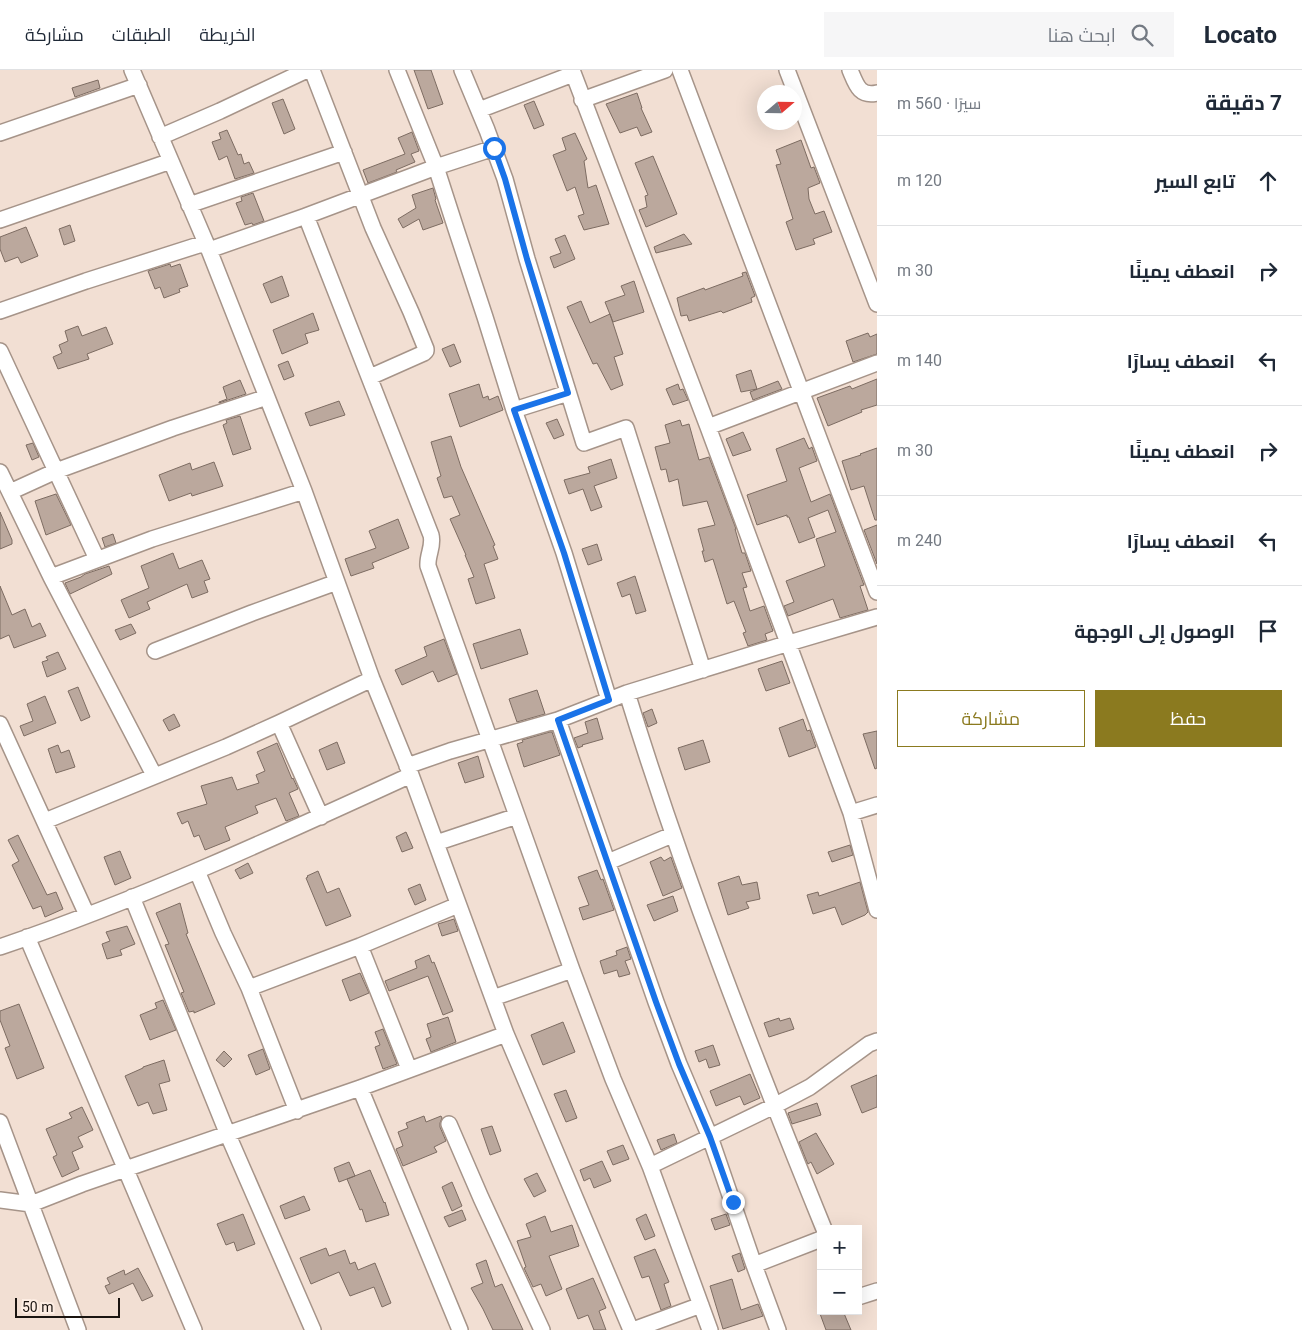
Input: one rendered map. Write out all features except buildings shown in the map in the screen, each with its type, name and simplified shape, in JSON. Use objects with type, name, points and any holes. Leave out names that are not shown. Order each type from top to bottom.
[{"type":"street","points":[[132,70],[207,246],[304,491],[372,679],[409,770],[506,1034],[632,1330],[701,1305]]},
{"type":"street","points":[[160,137],[307,70]]},
{"type":"street","points":[[312,70],[373,228],[426,349],[424,353],[370,377]]},
{"type":"street","points":[[397,70],[436,167],[514,410],[564,553],[609,700]]},
{"type":"street","points":[[462,70],[505,179],[527,259],[584,443],[626,428],[703,670]]},
{"type":"street","points":[[582,100],[665,70]]},
{"type":"street","points":[[680,70],[877,592]]},
{"type":"street","points":[[787,70],[877,304]]},
{"type":"street","points":[[850,70],[858,88],[870,95],[877,93]]},
{"type":"street","points":[[479,110],[572,72],[708,427],[851,813],[877,910]]},
{"type":"street","points":[[0,133],[138,85]]},
{"type":"street","points":[[0,311],[86,281],[306,216],[436,167],[494,148]]},
{"type":"street","points":[[189,205],[344,152]]},
{"type":"street","points":[[0,220],[171,161]]},
{"type":"street","points":[[306,216],[431,536],[432,545],[428,566],[572,970],[613,1079],[650,1166],[710,1330]]},
{"type":"street","points":[[0,351],[98,559]]},
{"type":"street","points":[[708,427],[877,363]]},
{"type":"street","points":[[514,410],[568,393]]},
{"type":"street","points":[[10,492],[56,471],[173,428],[267,397]]},
{"type":"street","points":[[0,472],[51,577],[154,775]]},
{"type":"street","points":[[51,577],[152,539],[304,491]]},
{"type":"street","points":[[155,651],[337,582]]},
{"type":"street","points":[[0,947],[132,898],[321,816],[450,751],[558,720],[627,693],[877,617]]},
{"type":"street","points":[[44,821],[226,746],[372,679]]},
{"type":"street","points":[[627,693],[672,834],[714,949],[774,1106],[822,1225]]},
{"type":"street","points":[[558,720],[679,1064],[710,1137],[778,1330]]},
{"type":"street","points":[[279,723],[321,816]]},
{"type":"street","points":[[0,724],[87,914]]},
{"type":"street","points":[[851,813],[877,805]]},
{"type":"street","points":[[436,843],[517,816]]},
{"type":"street","points":[[608,862],[672,834]]},
{"type":"street","points":[[197,870],[223,933],[249,988],[297,1110]]},
{"type":"street","points":[[132,898],[228,1135],[313,1330]]},
{"type":"street","points":[[249,988],[360,946],[458,905]]},
{"type":"street","points":[[27,937],[194,1330]]},
{"type":"street","points":[[360,946],[409,1070]]},
{"type":"street","points":[[493,998],[572,970]]},
{"type":"street","points":[[0,1200],[32,1204],[82,1184],[228,1135],[506,1034]]},
{"type":"street","points":[[650,1166],[810,1087],[861,1050],[877,1041]]},
{"type":"street","points":[[360,1088],[460,1330]]},
{"type":"street","points":[[0,1122],[78,1330]]},
{"type":"street","points":[[449,1124],[542,1330]]},
{"type":"street","points":[[754,1265],[817,1241]]},
{"type":"street","points":[[862,1296],[877,1291]]},
{"type":"route","points":[[494,148],[505,179],[568,393],[514,410],[564,553],[609,700],[558,720],[656,1002],[679,1064],[710,1137],[733,1202]]}]
